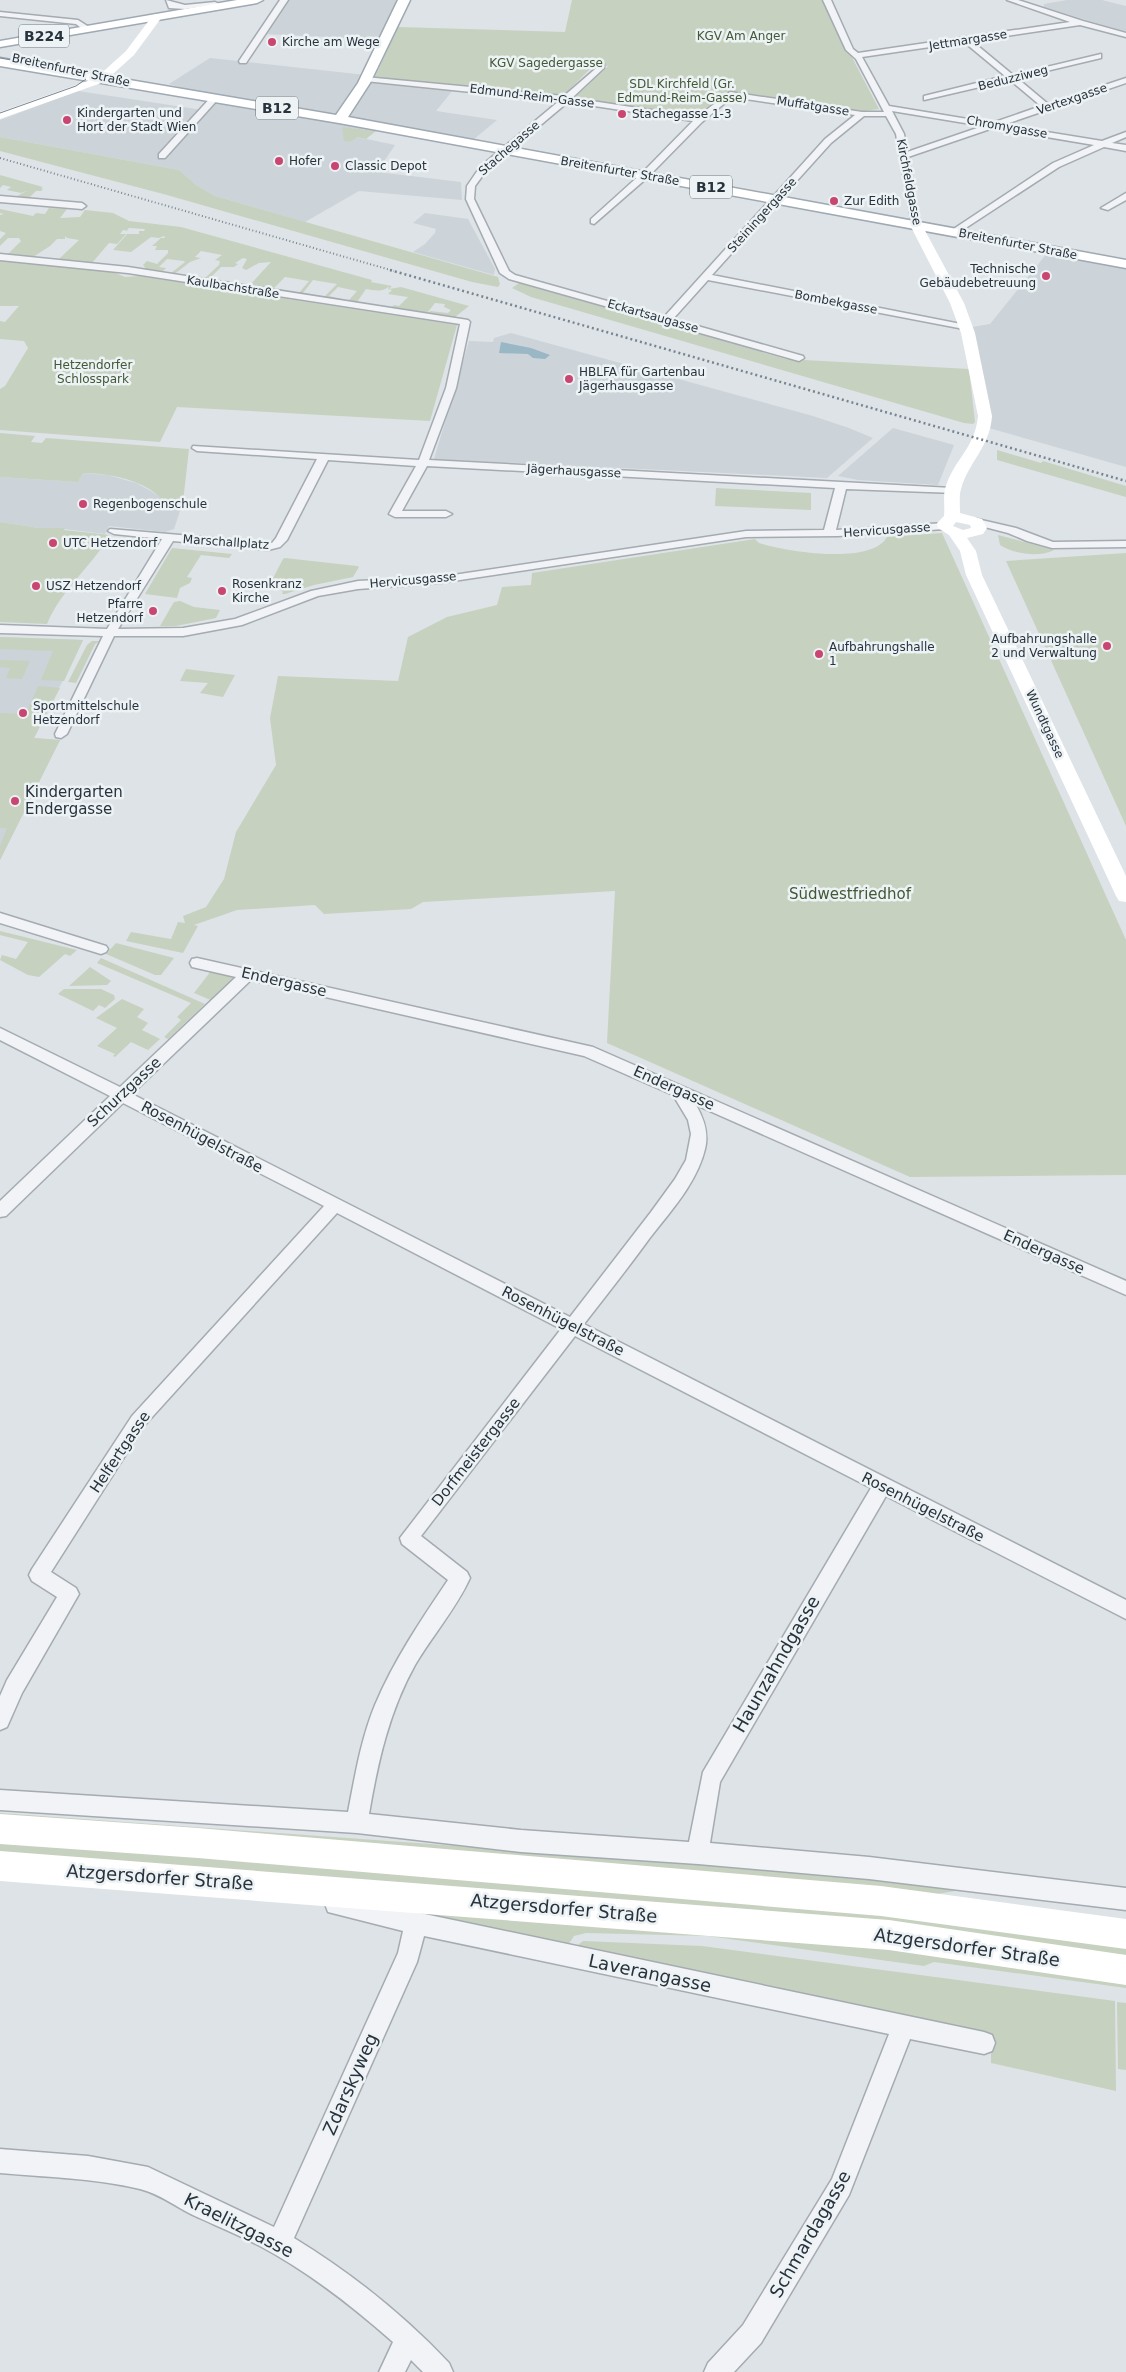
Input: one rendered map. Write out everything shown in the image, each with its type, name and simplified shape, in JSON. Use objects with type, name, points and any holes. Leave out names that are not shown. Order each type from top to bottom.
[{"type":"main road","name":"B224","points":[[158,15],[237,0]]},
{"type":"main road","name":"B224","points":[[0,42],[256,0]]},
{"type":"main road","points":[[338,119],[354,101],[404,0]]},
{"type":"main road","points":[[0,116],[99,78],[130,53],[158,15]]},
{"type":"main road","name":"Breitenfurter Straße","points":[[0,55],[99,78],[338,119],[1126,264]]},
{"type":"main road","name":"Breitenfurter Straße","points":[[0,62],[77,80],[99,78]]},
{"type":"main road","points":[[0,109],[77,80]]},
{"type":"main road","name":"Kirchfeldgasse","points":[[916,225],[957,303],[966,328],[985,416],[984,430],[979,443],[959,473],[953,496]]},
{"type":"main road","points":[[953,496],[964,526]]},
{"type":"main road","name":"Wundtgasse","points":[[964,526],[974,575],[1126,896]]},
{"type":"main road","points":[[0,1829],[198,1843],[881,1901],[1126,1934]]},
{"type":"main road","name":"Atzgersdorfer Straße","points":[[0,1866],[323,1889],[889,1934],[1126,1970]]},
{"type":"street","points":[[243,61],[284,0]]},
{"type":"street","name":"Kirchfeldgasse","points":[[826,0],[848,45],[857,56],[900,134],[916,225]]},
{"type":"street","points":[[1011,0],[1080,23],[1126,35]]},
{"type":"street","points":[[158,15],[171,1],[172,6],[181,8],[215,4]]},
{"type":"street","points":[[0,14],[78,22],[86,27]]},
{"type":"street","name":"Jettmargasse","points":[[857,56],[1080,23]]},
{"type":"street","points":[[966,40],[1048,108]]},
{"type":"street","name":"Beduzziweg","points":[[927,98],[1098,56]]},
{"type":"street","name":"Stachegasse","points":[[507,276],[470,199],[471,186],[476,176],[566,99],[601,66]]},
{"type":"street","name":"Edmund-Reim-Gasse","points":[[365,79],[566,99],[699,120]]},
{"type":"street","name":"Vertexgasse","points":[[904,156],[1126,80]]},
{"type":"street","name":"Muffatgasse","points":[[699,120],[725,96],[735,94],[862,114],[889,111]]},
{"type":"street","points":[[162,156],[216,97]]},
{"type":"street","name":"Chromygasse","points":[[889,111],[995,125],[1126,148]]},
{"type":"street","name":"Steiningergasse","points":[[667,320],[777,200],[828,141],[862,114]]},
{"type":"street","points":[[594,221],[645,175],[699,120]]},
{"type":"street","points":[[955,232],[1056,165],[1126,134]]},
{"type":"street","points":[[1105,208],[1126,196]]},
{"type":"street","points":[[0,199],[82,206]]},
{"type":"street","name":"Kaulbachstraße","points":[[0,257],[128,270],[465,322],[451,388],[423,463]]},
{"type":"street","name":"Eckartsaugasse","points":[[507,276],[799,358]]},
{"type":"street","name":"Bombekgasse","points":[[706,277],[966,328]]},
{"type":"street","name":"Jägerhausgasse","points":[[197,448],[423,463],[842,484],[953,496]]},
{"type":"street","name":"Marschallplatz","points":[[61,734],[110,633],[169,538],[268,547],[276,545],[281,540],[324,457]]},
{"type":"street","points":[[423,463],[395,514],[446,514]]},
{"type":"street","name":"Hervicusgasse","points":[[829,533],[842,484]]},
{"type":"street","name":"Hervicusgasse","points":[[0,629],[151,634],[211,628],[238,622],[315,593],[358,585],[440,580],[746,534],[829,533],[964,526],[1068,547],[1126,544]]},
{"type":"street","points":[[114,531],[169,538]]},
{"type":"street","points":[[0,918],[101,949]]},
{"type":"street","name":"Endergasse","points":[[197,963],[588,1050],[1126,1288]]},
{"type":"street","name":"Schurzgasse","points":[[0,1210],[248,974]]},
{"type":"street","name":"Rosenhügelstraße","points":[[0,1033],[334,1206],[572,1325],[1126,1610]]},
{"type":"street","name":"Dorfmeistergasse","points":[[357,1823],[368,1765],[391,1691],[415,1646],[460,1578],[409,1538],[656,1217],[694,1164],[698,1145],[696,1120],[678,1090]]},
{"type":"street","name":"Helfertgasse","points":[[0,1720],[14,1687],[69,1594],[39,1575],[138,1421],[334,1206]]},
{"type":"street","name":"Haunzahndgasse","points":[[698,1853],[710,1779],[882,1486]]},
{"type":"street","points":[[0,1800],[357,1823],[521,1841],[698,1853],[868,1868],[1126,1899]]},
{"type":"street","name":"Laverangasse","points":[[323,1889],[336,1904],[416,1923],[984,2042]]},
{"type":"street","name":"Zdarskyweg","points":[[279,2243],[409,1954],[416,1923]]},
{"type":"street","name":"Schmardagasse","points":[[716,2372],[752,2334],[841,2187],[903,2026]]},
{"type":"street","name":"Kraelitzgasse","points":[[0,2161],[142,2177],[166,2186],[188,2200],[279,2243],[324,2271],[379,2315],[440,2372]]},
{"type":"street","points":[[392,2372],[407,2340]]},
{"type":"shaded area","points":[[286,0],[411,0],[392,40],[264,34]]},
{"type":"shaded area","points":[[1067,0],[1102,0],[1126,6],[1126,32],[1044,7],[1044,4]]},
{"type":"shaded area","points":[[210,58],[457,85],[436,111],[497,120],[474,139],[345,128],[351,142],[357,137],[395,145],[377,172],[461,182],[462,200],[359,191],[305,222],[215,196],[196,185],[179,170],[0,137],[0,120],[78,91],[209,111],[219,99],[169,84]]},
{"type":"shaded area","points":[[425,213],[468,219],[495,269],[494,275],[413,252],[425,244],[435,233],[436,229],[413,223]]},
{"type":"shaded area","points":[[1048,252],[1126,267],[1126,467],[989,428],[972,327],[990,324]]},
{"type":"shaded area","name":"HBLFA für Gartenbau Jägerhausgasse","points":[[511,333],[813,416],[873,438],[827,478],[434,459],[469,341],[493,342],[494,338]]},
{"type":"shaded area","points":[[893,428],[954,445],[938,485],[858,480],[838,476]]},
{"type":"shaded area","name":"Regenbogenschule","points":[[83,473],[108,475],[136,483],[151,491],[169,505],[183,502],[174,529],[165,532],[109,526],[105,534],[64,528],[39,528],[0,522],[0,477],[78,482]]},
{"type":"shaded area","name":"Sportmittelschule Hetzendorf","points":[[0,637],[83,640],[34,738],[60,740],[0,860]]},
{"type":"green space","points":[[572,0],[822,0],[879,109],[857,112],[735,93],[722,97],[695,114],[688,115],[574,98],[608,66],[594,65],[563,96],[375,77],[398,27],[565,32]]},
{"type":"green space","points":[[342,127],[376,131],[366,139],[357,137],[351,142],[344,141]]},
{"type":"green space","points":[[0,137],[179,170],[196,185],[215,196],[498,277],[500,284],[498,287],[472,282],[167,195],[0,151]]},
{"type":"green space","points":[[0,175],[43,187],[41,188],[43,189],[36,191],[29,198],[17,196],[27,191],[21,193],[7,190],[11,187],[3,185],[0,188]]},
{"type":"green space","points":[[49,208],[67,209],[60,218],[80,217],[85,210],[113,213],[129,221],[181,227],[372,280],[371,282],[392,286],[389,289],[401,287],[469,306],[455,317],[429,313],[430,311],[448,313],[451,310],[444,307],[445,304],[435,303],[427,313],[392,307],[394,305],[399,306],[408,297],[388,294],[392,290],[388,289],[389,286],[381,290],[366,289],[357,302],[349,300],[357,291],[338,287],[329,296],[346,300],[324,297],[337,284],[313,280],[303,293],[299,293],[309,281],[285,277],[273,289],[250,285],[271,262],[259,263],[246,270],[242,268],[247,259],[243,258],[235,263],[238,264],[234,267],[221,267],[209,279],[205,278],[219,265],[220,261],[215,260],[222,255],[201,251],[195,257],[201,258],[190,262],[176,273],[171,273],[184,261],[167,259],[159,267],[166,268],[163,271],[146,269],[143,265],[147,261],[157,264],[168,253],[168,250],[155,250],[157,246],[152,246],[161,238],[165,238],[164,236],[159,238],[151,237],[131,252],[113,250],[127,234],[139,234],[139,231],[144,231],[145,229],[129,228],[127,230],[129,231],[123,230],[120,234],[126,234],[117,244],[109,243],[92,263],[59,259],[79,240],[65,236],[65,239],[57,239],[33,257],[8,254],[21,241],[19,238],[8,238],[0,246],[0,239],[6,233],[0,231],[0,215],[4,214],[0,213],[0,209],[33,216],[36,213],[45,214]]},
{"type":"green space","name":"Hetzendorfer Schlosspark","points":[[0,261],[113,272],[125,277],[139,276],[457,325],[430,421],[177,407],[160,442],[0,430],[0,389],[5,386],[28,348],[24,341],[0,339],[0,321],[5,322],[19,306],[0,306]]},
{"type":"green space","points":[[519,283],[786,359],[969,369],[975,422],[973,424],[964,423],[531,297],[512,288]]},
{"type":"green space","points":[[0,433],[35,436],[31,442],[42,443],[46,438],[189,449],[183,502],[169,505],[143,486],[127,479],[101,474],[83,473],[78,482],[0,477]]},
{"type":"green space","points":[[997,450],[1041,463],[1043,461],[1126,486],[1126,497],[997,460]]},
{"type":"green space","points":[[716,488],[811,493],[811,510],[715,506]]},
{"type":"green space","points":[[0,522],[39,528],[65,528],[64,530],[110,535],[95,557],[60,600],[47,624],[0,622]]},
{"type":"green space","name":"Südwestfriedhof","points":[[942,533],[1126,940],[1126,1175],[910,1177],[607,1043],[615,891],[423,902],[411,909],[324,914],[315,905],[237,910],[194,925],[198,926],[183,953],[126,941],[131,932],[171,939],[178,922],[185,923],[183,916],[206,907],[224,879],[236,832],[276,765],[270,718],[278,676],[398,681],[408,637],[447,617],[497,605],[502,587],[531,585],[532,573],[755,539],[759,543],[788,550],[846,554],[878,546],[887,537]]},
{"type":"green space","points":[[998,535],[1054,550],[1041,554],[1019,553],[1000,545]]},
{"type":"green space","points":[[172,548],[232,554],[229,558],[201,555],[187,577],[192,578],[190,583],[180,588],[177,598],[145,594]]},
{"type":"green space","points":[[1126,553],[1126,826],[1006,561]]},
{"type":"green space","points":[[285,558],[359,567],[353,577],[282,594],[283,592],[271,582]]},
{"type":"green space","points":[[180,601],[194,607],[220,610],[216,618],[176,626],[160,626],[174,602]]},
{"type":"green space","points":[[0,637],[83,640],[64,681],[41,680],[53,651],[0,649]]},
{"type":"green space","points":[[92,641],[100,641],[95,644],[76,683],[68,682],[87,645]]},
{"type":"green space","points":[[0,660],[30,661],[22,679],[6,678],[10,668],[0,667]]},
{"type":"green space","points":[[186,669],[235,675],[223,697],[200,693],[208,683],[180,681]]},
{"type":"green space","name":"Kindergarten Endergasse","points":[[38,686],[60,688],[34,738],[60,740],[0,860],[0,846],[7,828],[0,828],[0,713],[26,714]]},
{"type":"green space","points":[[0,931],[77,950],[70,956],[65,954],[39,977],[28,975],[0,960],[2,955],[16,959],[28,942],[0,935]]},
{"type":"green space","points":[[116,943],[174,958],[161,975],[155,975],[106,954]]},
{"type":"green space","points":[[101,958],[205,1004],[168,1039],[164,1037],[181,1020],[177,1017],[191,1003],[97,963]]},
{"type":"green space","points":[[90,967],[111,981],[107,985],[69,986]]},
{"type":"green space","points":[[211,971],[238,977],[213,1001],[194,993]]},
{"type":"green space","points":[[64,989],[101,989],[114,995],[115,999],[105,1008],[99,1005],[93,1011],[58,994]]},
{"type":"green space","points":[[122,999],[144,1009],[137,1017],[148,1023],[142,1030],[160,1039],[148,1050],[131,1042],[115,1057],[113,1056],[115,1054],[97,1046],[117,1028],[96,1018]]},
{"type":"green space","points":[[0,1813],[806,1871],[966,1889],[932,1895],[0,1820]]},
{"type":"green space","points":[[0,1842],[792,1903],[1126,1944],[1126,1955],[0,1854]]},
{"type":"green space","points":[[386,1909],[927,1952],[1126,1979],[1126,1988],[934,1962],[924,1966],[708,1936],[586,1933],[574,1936],[568,1945]]},
{"type":"green space","points":[[583,1941],[702,1946],[1115,2001],[1116,2091],[991,2063],[991,2040],[568,1953]]},
{"type":"green space","points":[[1117,2002],[1126,2003],[1126,2070],[1118,2069]]},
{"type":"water","points":[[501,342],[531,348],[550,355],[545,359],[533,358],[528,354],[499,353]]},
{"type":"tram line","points":[[0,58],[78,72],[86,79],[76,86],[0,113]]},
{"type":"railway","points":[[0,158],[394,271]]},
{"type":"railway","points":[[390,270],[1126,481]]},
{"type":"place","name":"Kirche am Wege","points":[[272,42]]},
{"type":"place","name":"Stachegasse 1-3","points":[[622,114]]},
{"type":"place","name":"Kindergarten und Hort der Stadt Wien","points":[[67,120]]},
{"type":"place","name":"Hofer","points":[[279,161]]},
{"type":"place","name":"Classic Depot","points":[[335,166]]},
{"type":"place","name":"Zur Edith","points":[[834,201]]},
{"type":"place","name":"Technische Gebäudebetreuung","points":[[1046,276]]},
{"type":"place","name":"HBLFA für Gartenbau Jägerhausgasse","points":[[569,379]]},
{"type":"place","name":"Regenbogenschule","points":[[83,504]]},
{"type":"place","name":"UTC Hetzendorf","points":[[53,543]]},
{"type":"place","name":"USZ Hetzendorf","points":[[36,586]]},
{"type":"place","name":"Rosenkranz Kirche","points":[[222,591]]},
{"type":"place","name":"Pfarre Hetzendorf","points":[[153,611]]},
{"type":"place","name":"Aufbahrungshalle 2 und Verwaltung","points":[[1107,646]]},
{"type":"place","name":"Aufbahrungshalle 1","points":[[819,654]]},
{"type":"place","name":"Sportmittelschule Hetzendorf","points":[[23,713]]},
{"type":"place","name":"Kindergarten Endergasse","points":[[15,801]]},
{"type":"park label","name":"KGV Am Anger","points":[[741,36]]},
{"type":"park label","name":"KGV Sagedergasse","points":[[546,63]]},
{"type":"park label","name":"SDL Kirchfeld (Gr. Edmund-Reim-Gasse)","points":[[682,91]]}]
